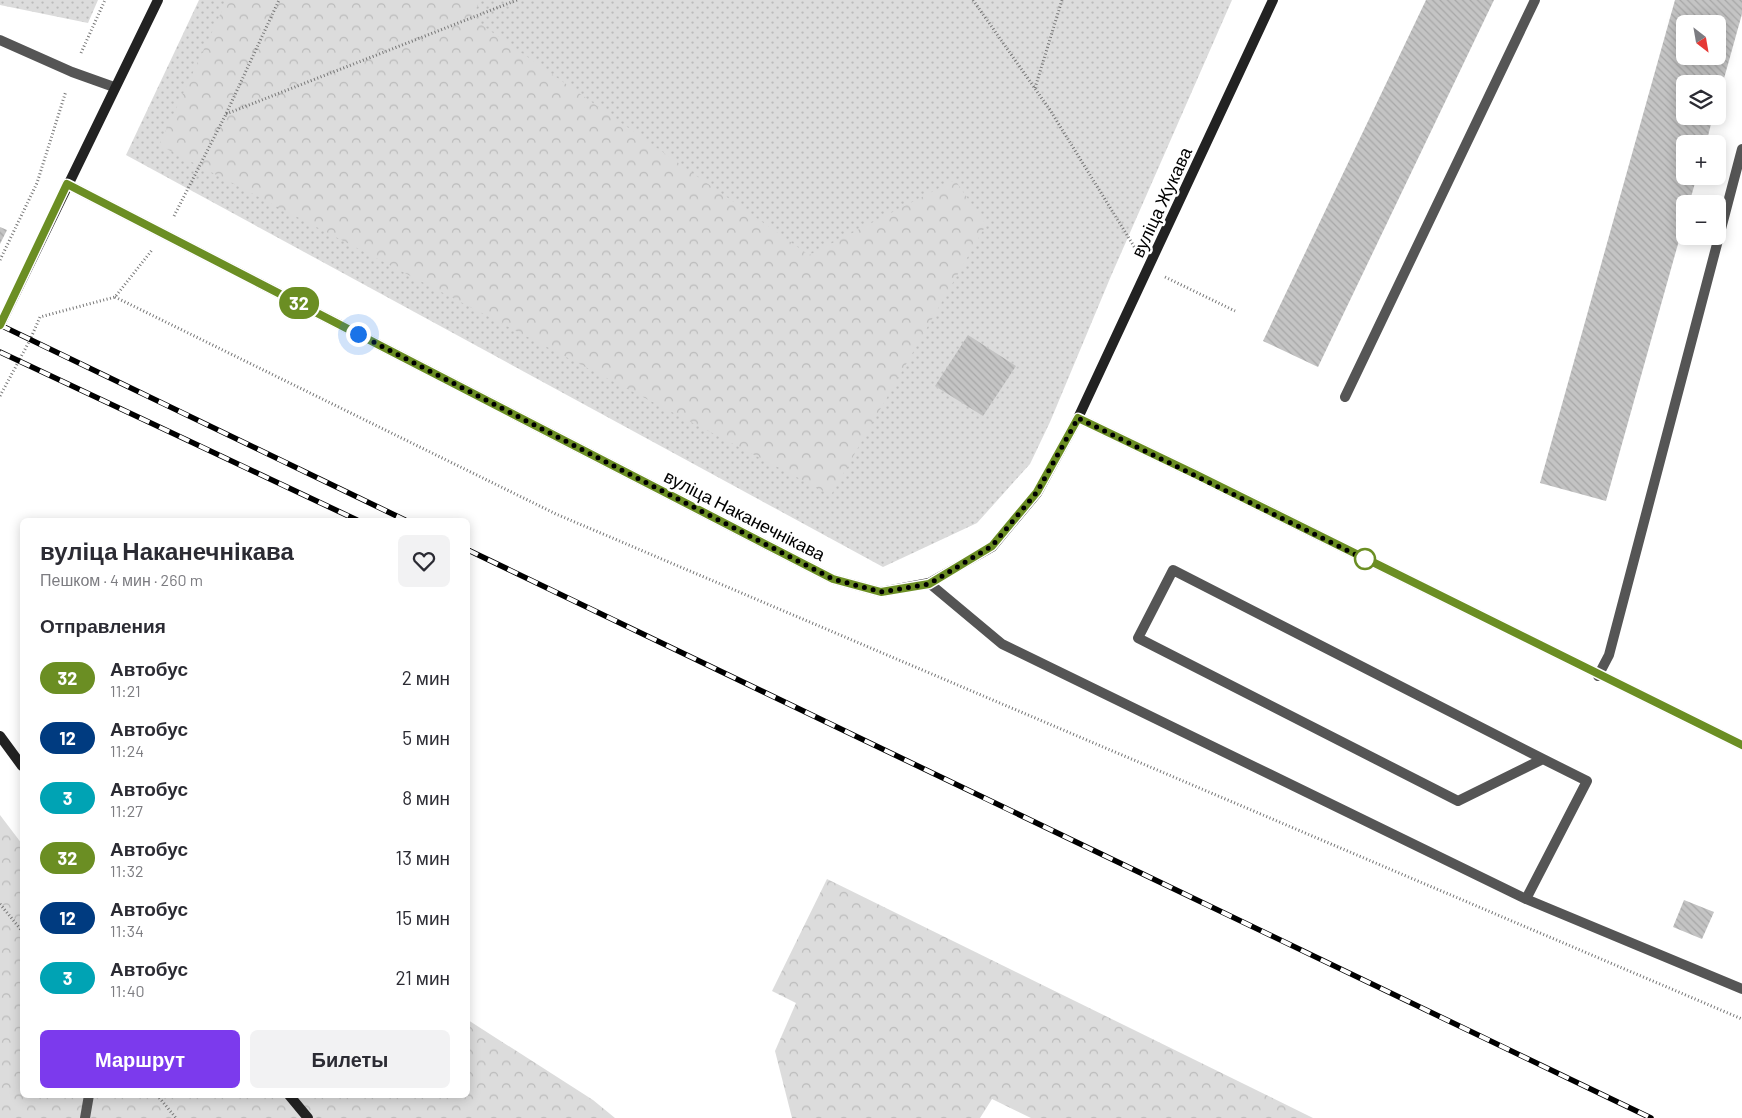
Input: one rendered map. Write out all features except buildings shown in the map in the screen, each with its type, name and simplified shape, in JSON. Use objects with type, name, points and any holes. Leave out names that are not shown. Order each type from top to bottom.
[{"type":"main road","points":[[0,325],[114,87],[158,0]]},
{"type":"main road","name":"вуліца Жукава","points":[[1078,418],[1273,0]]},
{"type":"main road","name":"вуліца Наканечнікава","points":[[67,184],[833,579],[881,592],[929,584],[992,546],[1037,492],[1078,418]]},
{"type":"main road","points":[[1078,418],[1197,475],[1742,746]]},
{"type":"main road","points":[[0,736],[20,763]]},
{"type":"main road","points":[[291,1098],[308,1118]]},
{"type":"street","points":[[1345,397],[1535,0]]},
{"type":"street","points":[[0,40],[72,72],[114,87]]},
{"type":"street","points":[[1598,676],[1609,654],[1742,149]]},
{"type":"street","points":[[1526,899],[1586,780],[1543,758],[1173,570],[1138,638],[1458,801],[1543,758]]},
{"type":"street","points":[[929,584],[1002,644],[1526,899],[1742,989]]},
{"type":"street","points":[[85,1118],[88,1098]]},
{"type":"path","points":[[0,260],[37,183],[72,72],[105,0]]},
{"type":"path","points":[[0,396],[40,317],[115,298],[165,234],[226,114],[279,0]]},
{"type":"path","points":[[226,114],[517,0]]},
{"type":"path","points":[[973,0],[1035,88],[1148,269],[1235,311]]},
{"type":"path","points":[[1035,88],[1062,0]]},
{"type":"path","points":[[115,298],[556,514],[1742,1019]]},
{"type":"path","points":[[0,904],[20,929]]},
{"type":"path","points":[[159,1098],[176,1118]]},
{"type":"green space","points":[[0,0],[98,0],[88,23],[0,5]]},
{"type":"green space","points":[[199,0],[1232,0],[1111,276],[1050,422],[1030,464],[977,523],[883,567],[126,155]]},
{"type":"green space","points":[[227,0],[480,0],[472,18],[809,255],[955,180],[986,225],[831,495],[159,145]]},
{"type":"green space","points":[[0,815],[20,841],[20,1098],[470,1098],[470,1021],[593,1100],[615,1118],[0,1118]]},
{"type":"green space","points":[[827,879],[1313,1118],[1031,1118],[992,1099],[980,1118],[792,1118],[775,1051],[796,1003],[772,991]]},
{"type":"railway","points":[[0,325],[401,518]]},
{"type":"railway","points":[[0,352],[353,518]]},
{"type":"railway","points":[[470,551],[1651,1118]]},
{"type":"bus line","name":"32","points":[[0,325],[67,184],[833,579],[881,592],[929,584],[992,546],[1037,492],[1078,418],[1197,475],[1598,676],[1742,745]]},
{"type":"route","points":[[358,334],[833,579],[881,592],[929,584],[992,546],[1037,492],[1078,418],[1371,562],[1365,559]]}]
